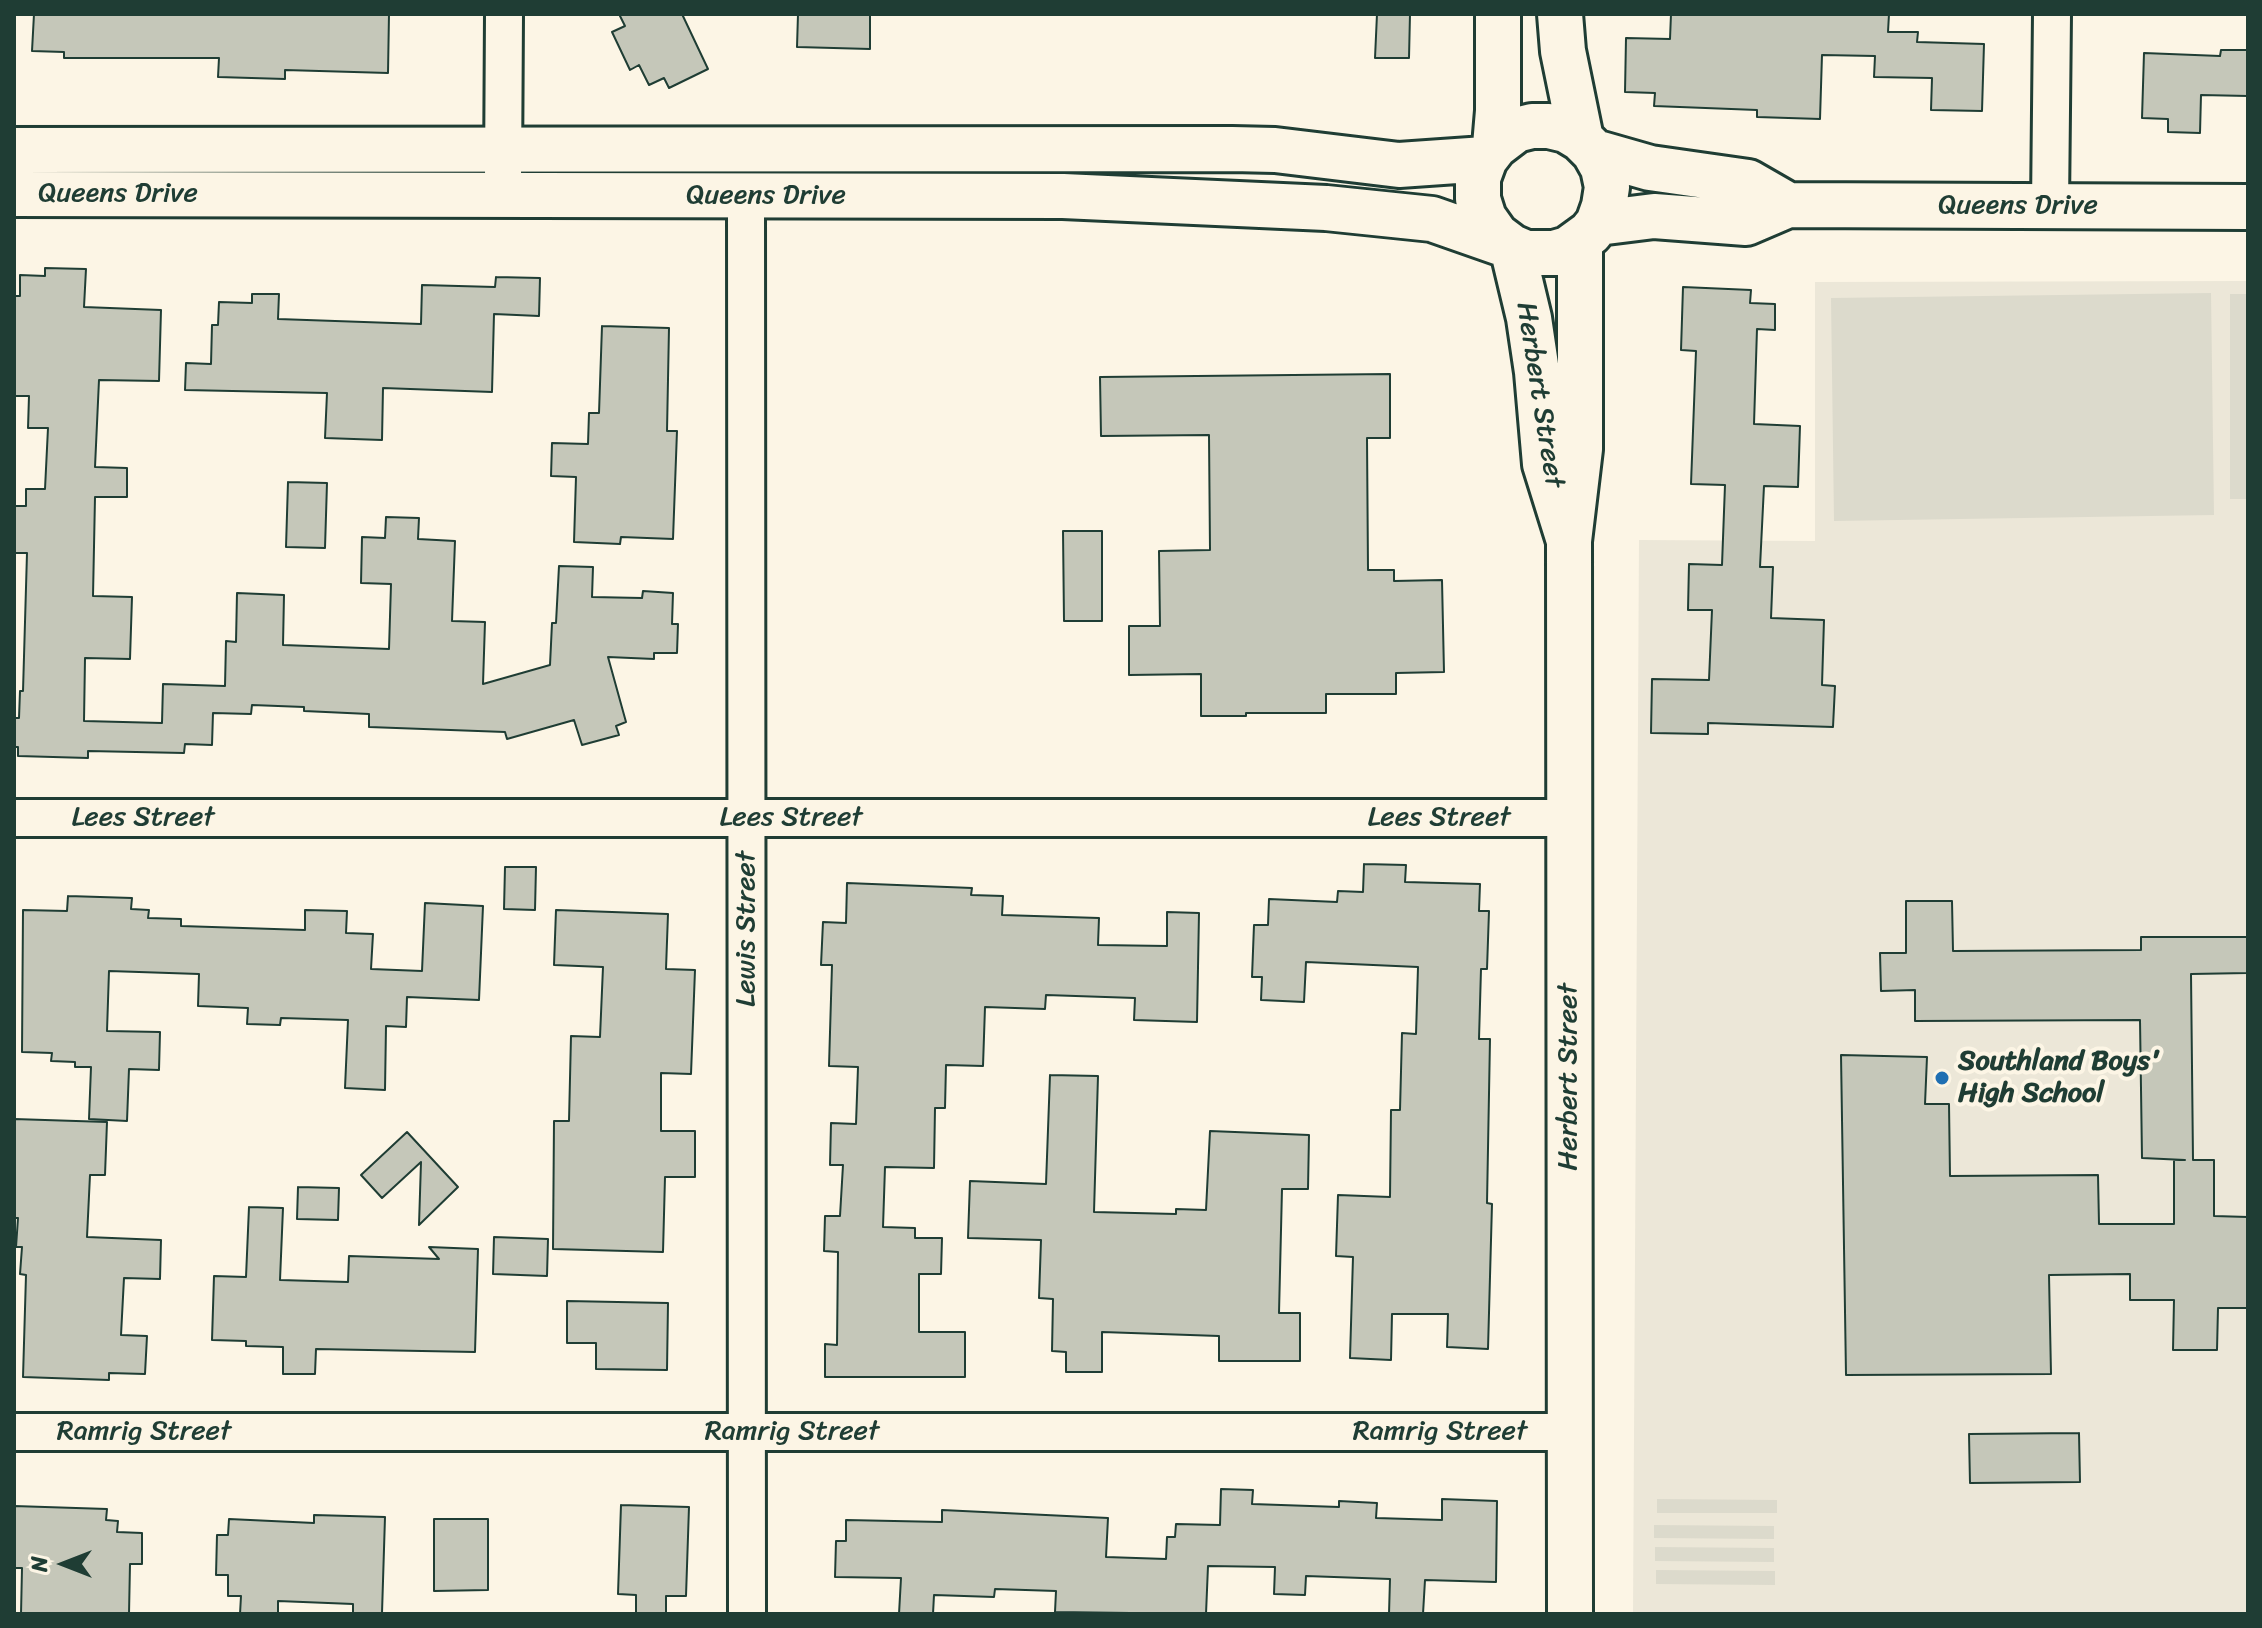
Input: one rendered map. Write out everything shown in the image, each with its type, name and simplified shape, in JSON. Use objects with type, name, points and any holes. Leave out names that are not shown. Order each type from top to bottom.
[{"type":"main road","points":[[1498,14],[1498,111],[1490,153],[1478,178],[1478,199],[1484,218],[1496,235],[1512,247],[1540,255],[1554,253],[1589,232]]},
{"type":"main road","name":"Herbert Street","points":[[1560,14],[1563,51],[1588,145],[1603,168],[1607,187],[1604,206],[1589,232],[1580,449],[1569,541],[1570,1614]]},
{"type":"main road","points":[[1490,153],[1516,130],[1532,126],[1566,130],[1588,145]]},
{"type":"main road","name":"Queens Drive","points":[[1588,145],[1650,168],[1748,182],[1788,205]]},
{"type":"main road","name":"Queens Drive","points":[[14,150],[1232,149],[1275,150],[1399,165],[1490,153]]},
{"type":"main road","name":"Queens Drive","points":[[14,194],[1063,196],[1326,208],[1432,219],[1512,247]]},
{"type":"main road","name":"Queens Drive","points":[[1589,232],[1654,216],[1746,223],[1788,205],[2248,207]]},
{"type":"main road","name":"Herbert Street","points":[[1512,247],[1529,318],[1545,464],[1569,541]]},
{"type":"street","points":[[503,195],[504,14]]},
{"type":"street","points":[[2050,206],[2052,14]]},
{"type":"street","name":"Lewis Street","points":[[746,196],[747,1614]]},
{"type":"street","name":"Lees Street","points":[[14,818],[1569,818]]},
{"type":"street","name":"Ramrig Street","points":[[14,1432],[1570,1432]]},
{"type":"shaded area","name":"Southland Boys' High School","points":[[2248,281],[2248,1614],[1633,1614],[1639,540],[1815,541],[1815,282]]},
{"type":"shaded area","points":[[2211,293],[2214,515],[1834,521],[1831,298]]},
{"type":"shaded area","points":[[2230,294],[2248,294],[2248,499],[2230,499]]},
{"type":"shaded area","points":[[1657,1499],[1777,1500],[1777,1513],[1657,1513]]},
{"type":"shaded area","points":[[1654,1525],[1774,1526],[1774,1539],[1654,1538]]},
{"type":"shaded area","points":[[1655,1547],[1774,1548],[1774,1562],[1655,1561]]},
{"type":"shaded area","points":[[1656,1570],[1775,1571],[1775,1585],[1656,1584]]},
{"type":"building","points":[[34,14],[389,14],[388,73],[285,70],[285,79],[218,77],[219,58],[64,58],[64,52],[32,51]]},
{"type":"building","points":[[619,14],[682,14],[708,69],[669,88],[664,78],[649,85],[639,65],[630,70],[612,32],[625,26]]},
{"type":"building","points":[[798,14],[870,14],[870,49],[797,47]]},
{"type":"building","points":[[1377,14],[1410,14],[1409,58],[1375,58]]},
{"type":"building","points":[[1671,14],[1889,14],[1888,32],[1918,32],[1917,42],[1984,44],[1982,111],[1931,110],[1932,78],[1874,77],[1875,56],[1822,55],[1820,119],[1757,117],[1757,110],[1654,106],[1655,93],[1625,92],[1626,38],[1670,39]]},
{"type":"building","points":[[2221,50],[2248,50],[2248,96],[2201,95],[2200,133],[2168,132],[2168,119],[2142,118],[2144,53],[2220,56]]},
{"type":"building","points":[[45,268],[86,269],[84,307],[161,310],[159,381],[99,380],[95,467],[127,468],[127,497],[95,497],[93,596],[132,597],[130,659],[85,658],[84,721],[162,723],[163,684],[225,686],[226,641],[236,642],[237,593],[284,595],[283,645],[389,649],[391,584],[361,583],[362,537],[385,538],[386,517],[419,518],[418,539],[455,541],[452,621],[485,622],[483,684],[550,665],[559,566],[593,567],[592,597],[642,598],[643,591],[673,593],[672,624],[678,624],[677,653],[654,653],[654,659],[608,657],[626,722],[616,726],[619,735],[582,745],[574,720],[507,739],[505,732],[369,727],[369,714],[252,705],[251,714],[213,713],[212,745],[185,744],[184,753],[88,751],[88,758],[18,756],[18,747],[14,747],[14,718],[19,718],[20,691],[23,691],[27,553],[14,553],[14,506],[26,506],[26,489],[45,489],[48,428],[28,428],[29,396],[14,396],[14,296],[20,296],[20,275],[45,276]]},
{"type":"building","points":[[496,277],[540,278],[539,316],[494,314],[492,392],[383,388],[382,440],[325,438],[327,393],[185,390],[186,363],[211,364],[212,325],[218,325],[219,302],[252,303],[252,294],[279,294],[278,319],[421,324],[422,285],[495,287]]},
{"type":"building","points":[[1683,287],[1751,290],[1750,303],[1775,304],[1775,330],[1757,329],[1754,424],[1800,426],[1798,487],[1764,486],[1760,567],[1773,567],[1771,618],[1824,620],[1822,685],[1835,686],[1833,727],[1708,723],[1708,734],[1651,733],[1652,679],[1709,680],[1712,610],[1688,610],[1689,564],[1722,565],[1725,485],[1691,484],[1696,351],[1681,350]]},
{"type":"building","points":[[602,326],[669,328],[667,431],[677,431],[673,539],[621,537],[620,544],[574,542],[576,477],[551,476],[552,443],[588,444],[589,413],[599,413]]},
{"type":"building","points":[[1390,374],[1390,438],[1367,438],[1368,570],[1394,570],[1394,581],[1442,580],[1444,672],[1396,673],[1396,694],[1326,694],[1326,713],[1246,713],[1246,716],[1201,716],[1201,674],[1129,675],[1129,626],[1160,626],[1159,551],[1210,550],[1209,435],[1101,436],[1100,377]]},
{"type":"building","points":[[288,482],[327,483],[325,548],[286,547]]},
{"type":"building","points":[[1063,531],[1102,531],[1102,621],[1064,621]]},
{"type":"building","points":[[1364,864],[1406,865],[1405,882],[1480,884],[1479,911],[1489,911],[1487,969],[1481,969],[1479,1039],[1490,1039],[1487,1203],[1492,1204],[1488,1349],[1447,1347],[1448,1314],[1392,1314],[1391,1360],[1350,1358],[1353,1257],[1336,1256],[1338,1195],[1390,1197],[1391,1110],[1400,1110],[1402,1033],[1416,1034],[1418,967],[1306,962],[1304,1002],[1261,1000],[1262,977],[1252,977],[1254,925],[1268,925],[1269,899],[1337,902],[1338,891],[1363,892]]},
{"type":"building","points":[[505,867],[536,867],[535,910],[504,909]]},
{"type":"building","points":[[847,883],[972,888],[971,895],[1003,896],[1002,915],[1099,918],[1098,945],[1167,946],[1167,912],[1199,913],[1197,1022],[1134,1020],[1135,998],[1046,995],[1045,1009],[985,1007],[983,1066],[946,1065],[945,1108],[935,1108],[934,1168],[885,1167],[883,1227],[915,1228],[915,1238],[942,1238],[941,1274],[919,1274],[919,1332],[965,1332],[965,1377],[825,1377],[825,1344],[837,1345],[838,1252],[824,1251],[825,1216],[840,1216],[843,1165],[830,1165],[831,1123],[856,1124],[858,1067],[829,1066],[832,965],[821,965],[823,922],[846,923]]},
{"type":"building","points":[[68,896],[132,898],[131,909],[149,910],[148,918],[181,919],[181,926],[305,930],[305,910],[347,911],[346,933],[373,934],[371,969],[422,971],[425,903],[483,906],[479,1000],[407,997],[406,1027],[386,1026],[385,1090],[345,1088],[348,1020],[281,1018],[280,1025],[247,1024],[248,1008],[198,1006],[199,974],[109,971],[107,1031],[160,1032],[159,1070],[129,1069],[127,1121],[89,1119],[91,1067],[75,1067],[75,1062],[51,1061],[52,1053],[22,1052],[23,910],[67,911]]},
{"type":"building","points":[[1906,901],[1952,901],[1953,951],[2141,950],[2141,937],[2248,937],[2248,973],[2191,974],[2193,1160],[2214,1160],[2214,1216],[2248,1217],[2248,1308],[2218,1308],[2217,1350],[2173,1350],[2174,1300],[2130,1300],[2130,1274],[2049,1275],[2051,1374],[1846,1375],[1841,1055],[1927,1057],[1925,1104],[1949,1104],[1950,1176],[2098,1175],[2099,1224],[2174,1224],[2174,1160],[2185,1160],[2142,1158],[2140,1020],[1915,1021],[1915,990],[1881,991],[1880,953],[1906,953]]},
{"type":"building","points":[[556,910],[668,914],[666,969],[695,970],[691,1074],[661,1073],[661,1131],[695,1131],[695,1177],[665,1177],[663,1252],[553,1249],[554,1121],[569,1121],[571,1036],[600,1037],[603,967],[554,965]]},
{"type":"building","points":[[1050,1075],[1098,1076],[1094,1212],[1176,1214],[1176,1209],[1206,1210],[1210,1131],[1309,1135],[1308,1189],[1282,1189],[1279,1313],[1300,1313],[1300,1361],[1219,1361],[1219,1336],[1102,1332],[1102,1372],[1066,1372],[1066,1352],[1052,1351],[1053,1299],[1039,1298],[1041,1240],[968,1238],[970,1181],[1046,1184]]},
{"type":"building","points":[[14,1119],[107,1122],[105,1175],[90,1175],[87,1237],[161,1240],[160,1279],[124,1278],[121,1335],[147,1336],[145,1374],[109,1373],[109,1380],[23,1377],[26,1275],[20,1274],[22,1247],[16,1247],[18,1218],[14,1218]]},
{"type":"building","points":[[407,1132],[458,1187],[419,1225],[421,1162],[382,1198],[361,1175]]},
{"type":"building","points":[[298,1187],[339,1188],[338,1220],[297,1219]]},
{"type":"building","points":[[249,1207],[283,1208],[280,1280],[348,1282],[349,1256],[439,1259],[429,1247],[478,1249],[475,1352],[316,1349],[315,1374],[283,1374],[283,1347],[246,1346],[246,1341],[212,1340],[214,1276],[246,1277]]},
{"type":"building","points":[[494,1237],[548,1239],[547,1276],[493,1274]]},
{"type":"building","points":[[567,1301],[668,1303],[667,1370],[596,1369],[596,1343],[567,1343]]},
{"type":"building","points":[[2079,1433],[2080,1482],[1970,1483],[1969,1434]]},
{"type":"building","points":[[1221,1489],[1253,1490],[1252,1504],[1339,1507],[1339,1501],[1377,1503],[1376,1518],[1442,1520],[1442,1499],[1497,1501],[1496,1582],[1425,1580],[1423,1614],[1389,1614],[1390,1579],[1306,1576],[1305,1595],[1274,1594],[1275,1567],[1208,1566],[1206,1614],[1055,1612],[1056,1591],[995,1589],[994,1597],[934,1595],[933,1614],[899,1614],[901,1578],[835,1577],[836,1541],[846,1541],[846,1520],[942,1522],[942,1510],[1108,1518],[1106,1557],[1166,1559],[1167,1537],[1175,1537],[1176,1524],[1220,1525]]},
{"type":"building","points":[[621,1505],[689,1507],[686,1596],[666,1596],[666,1614],[636,1614],[636,1595],[618,1594]]},
{"type":"building","points":[[14,1506],[107,1509],[106,1520],[118,1521],[117,1532],[142,1533],[142,1564],[130,1564],[129,1614],[21,1614],[22,1568],[14,1568]]},
{"type":"building","points":[[314,1515],[385,1517],[382,1613],[353,1613],[353,1604],[278,1601],[278,1614],[240,1614],[241,1596],[228,1596],[228,1575],[216,1575],[217,1535],[228,1535],[229,1519],[314,1523]]},
{"type":"building","points":[[434,1519],[488,1519],[488,1590],[434,1591]]},
{"type":"place","name":"Southland Boys' High School","points":[[1942,1078]]}]
